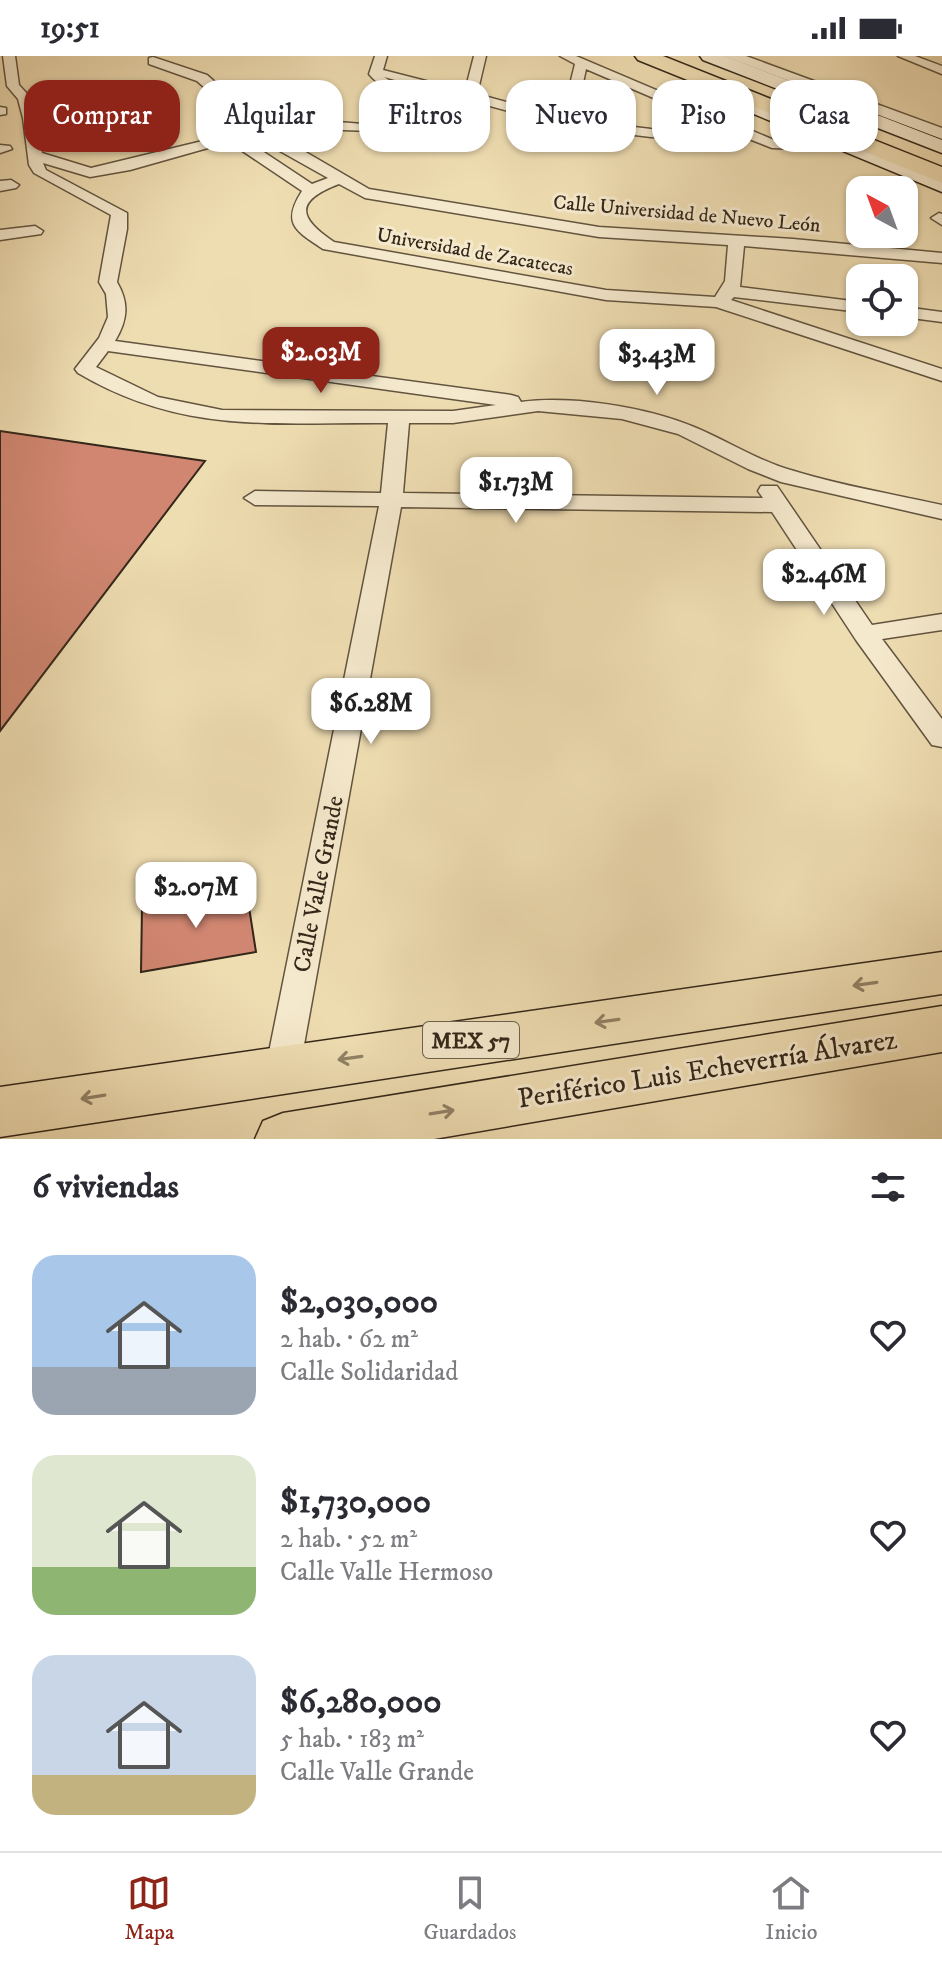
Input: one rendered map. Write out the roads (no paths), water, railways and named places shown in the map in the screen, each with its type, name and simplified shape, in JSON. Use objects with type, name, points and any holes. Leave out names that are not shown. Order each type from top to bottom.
[{"type":"highway","points":[[645,56],[705,80]]},
{"type":"highway","points":[[684,56],[942,159]]},
{"type":"highway","points":[[754,100],[942,176]]},
{"type":"main road","points":[[709,56],[942,147]]},
{"type":"main road","points":[[860,152],[942,186]]},
{"type":"main road","name":"MEX 57","points":[[0,1112],[283,1067],[942,973]]},
{"type":"main road","name":"Periférico Luis Echeverría Álvarez","points":[[283,1139],[942,1029]]},
{"type":"street","points":[[9,56],[13,86],[24,98],[41,173],[119,213],[108,282],[118,297],[118,316],[106,345],[85,369],[147,400],[194,414],[453,417],[538,405]]},
{"type":"street","points":[[474,80],[480,56]]},
{"type":"street","points":[[566,56],[652,93]]},
{"type":"street","points":[[732,56],[942,134]]},
{"type":"street","points":[[904,56],[942,70]]},
{"type":"street","name":"Calle Universidad de Nuevo León","points":[[153,61],[204,80]]},
{"type":"street","points":[[378,63],[423,80]]},
{"type":"street","points":[[343,126],[397,128],[418,124],[424,117],[421,108],[382,83],[378,63]]},
{"type":"street","points":[[577,80],[581,63]]},
{"type":"street","points":[[37,156],[90,173],[125,167],[196,146]]},
{"type":"street","points":[[253,152],[310,190],[337,180]]},
{"type":"street","name":"Calle Universidad de Nuevo León","points":[[294,152],[337,180],[365,193],[584,230],[942,258]]},
{"type":"street","name":"Universidad de Zacatecas","points":[[310,190],[299,208],[299,220],[305,230],[314,238],[348,251],[606,295],[725,296]]},
{"type":"street","points":[[0,235],[35,231]]},
{"type":"street","points":[[725,296],[734,279],[736,240]]},
{"type":"street","points":[[725,296],[846,306]]},
{"type":"street","points":[[725,296],[942,375]]},
{"type":"street","points":[[918,314],[942,317]]},
{"type":"street","points":[[106,345],[538,405],[623,413],[658,420],[685,430],[755,465],[834,489],[942,512]]},
{"type":"street","name":"Calle Valle Grande","points":[[283,1067],[391,501],[399,417]]},
{"type":"street","points":[[755,465],[777,505],[865,634],[942,738]]},
{"type":"street","points":[[255,498],[777,505]]},
{"type":"street","points":[[865,634],[942,622]]}]
